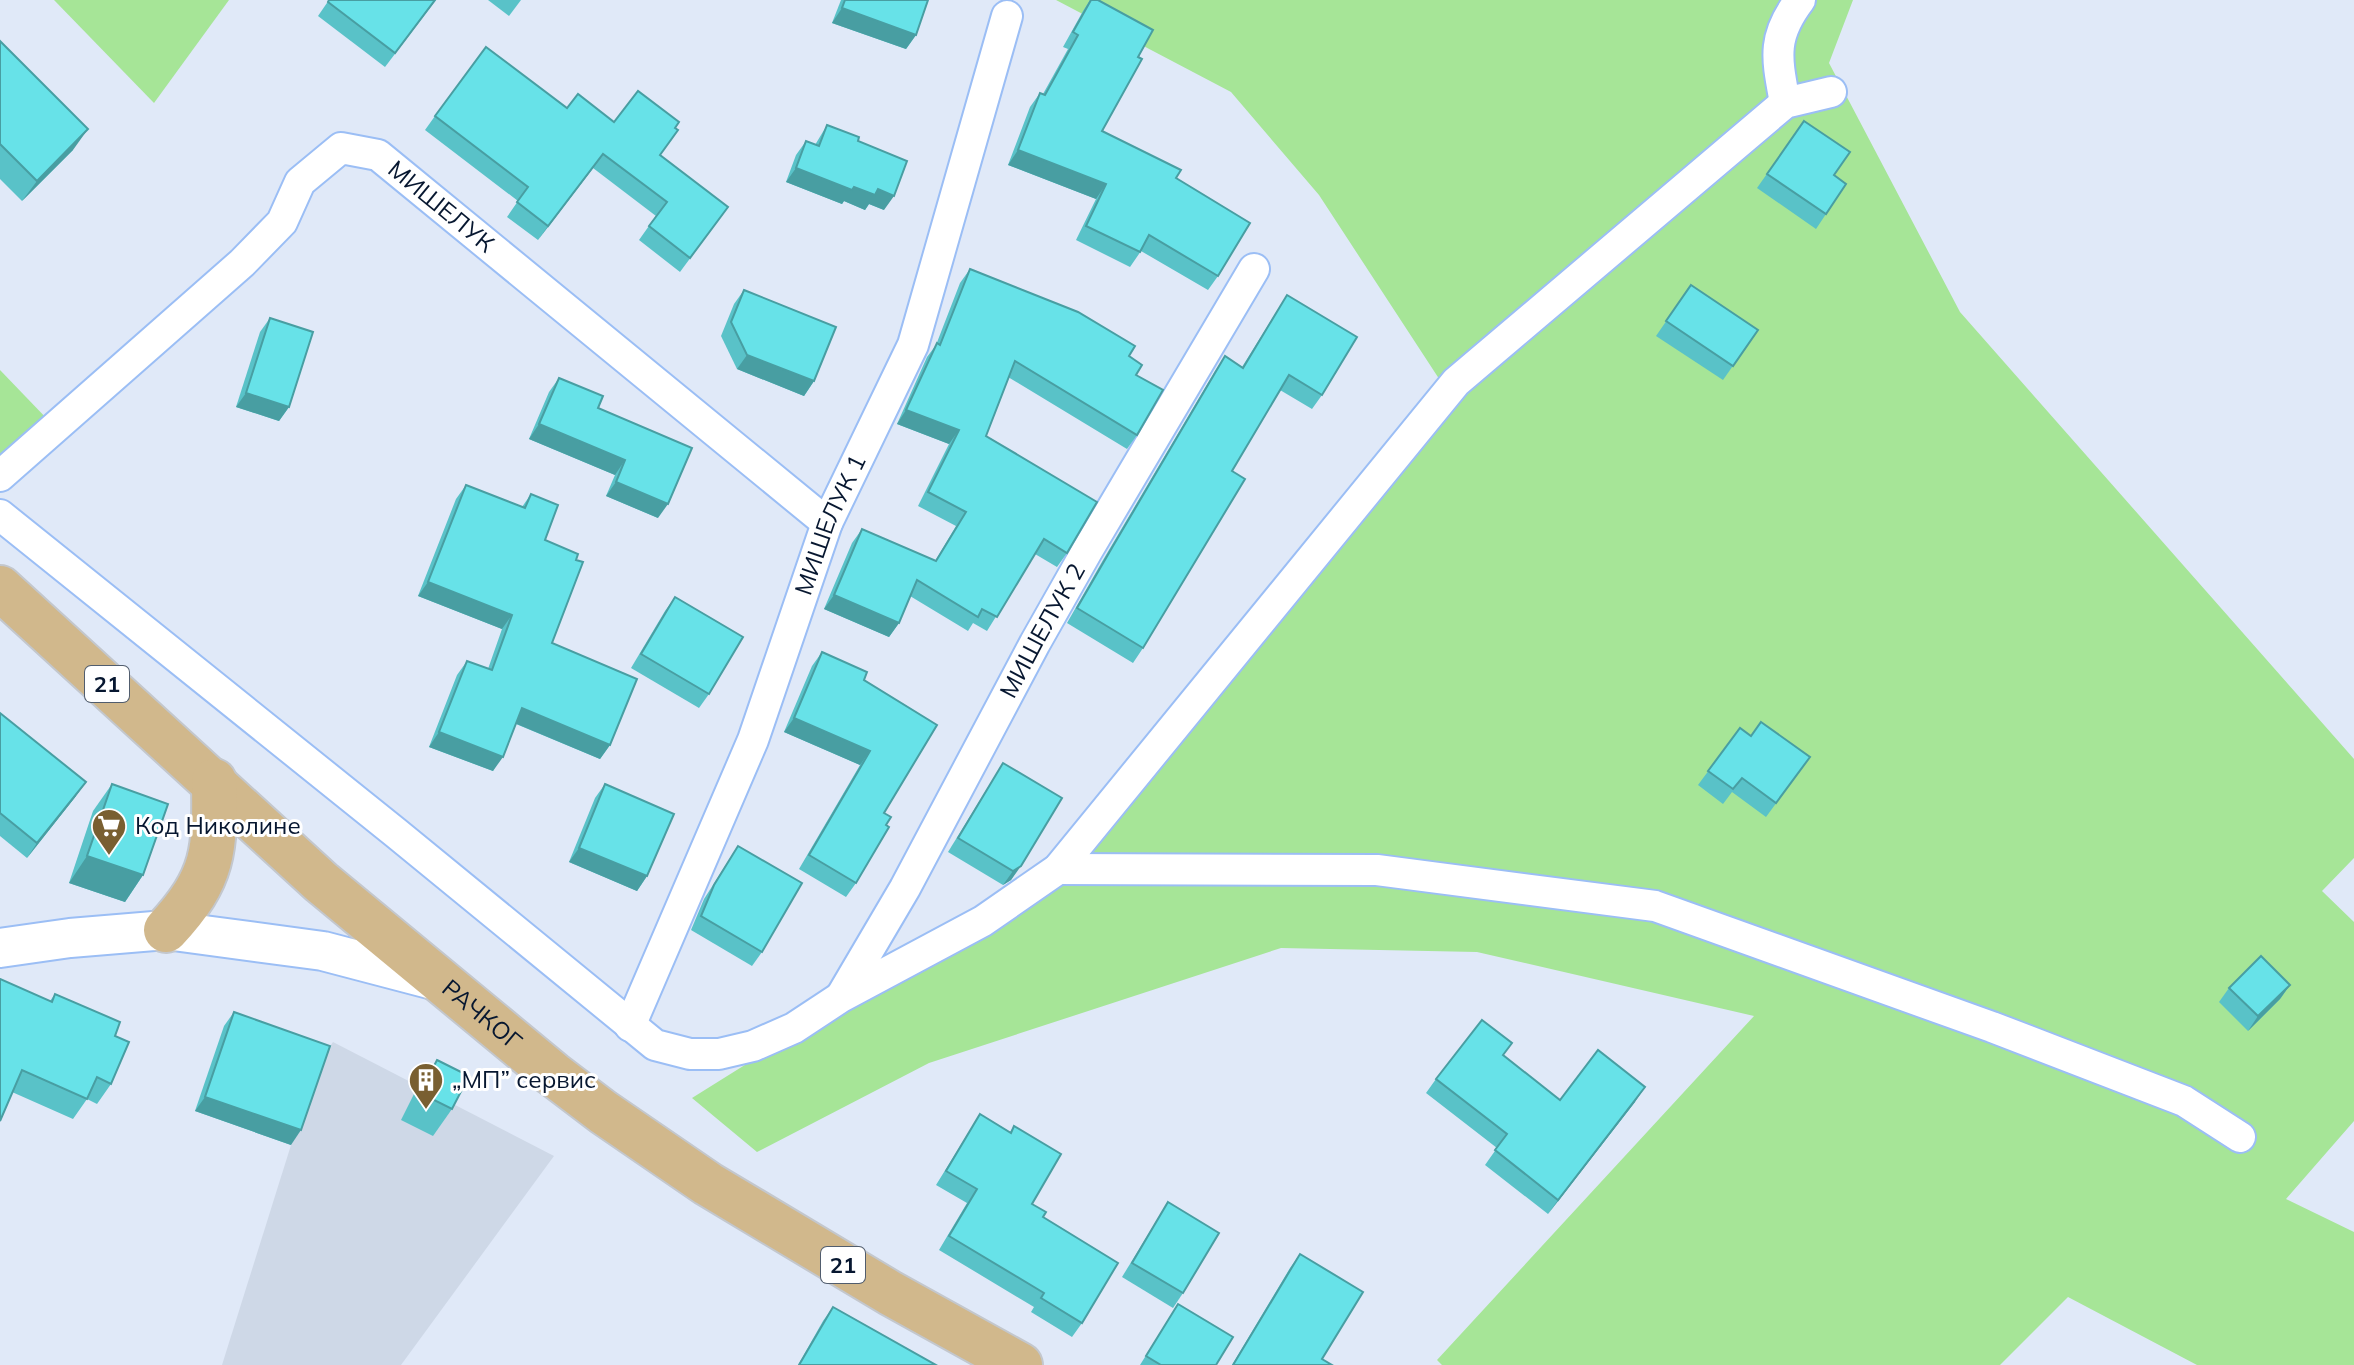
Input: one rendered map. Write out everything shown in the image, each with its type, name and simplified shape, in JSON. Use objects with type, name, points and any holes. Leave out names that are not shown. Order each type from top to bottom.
[{"type":"main road","name":"РАЧКОГ","points":[[0,588],[309,871],[566,1084],[708,1184],[890,1293],[1020,1365]]},
{"type":"main road","points":[[166,930],[186,908],[212,859],[214,781]]},
{"type":"street","points":[[1785,103],[1776,57],[1786,18],[1800,0]]},
{"type":"street","name":"МИШЕЛУК 1","points":[[630,1026],[753,740],[827,523],[913,345],[1007,16]]},
{"type":"street","points":[[0,515],[655,1045],[690,1054],[719,1054],[753,1046],[794,1028],[841,997],[983,921],[1058,869],[1456,382],[1785,103],[1831,92]]},
{"type":"street","name":"МИШЕЛУК","points":[[0,476],[242,263],[282,222],[300,182],[341,148],[378,155],[827,523]]},
{"type":"street","name":"МИШЕЛУК 2","points":[[841,997],[905,888],[1079,564],[1254,269]]},
{"type":"street","points":[[1058,869],[1377,870],[1655,906],[1992,1027],[2184,1101],[2240,1137]]},
{"type":"street","points":[[0,948],[166,930],[323,951],[441,982]]},
{"type":"shaded area","points":[[333,1042],[554,1156],[401,1365],[222,1365],[320,1060]]},
{"type":"green space","points":[[54,0],[229,0],[154,103]]},
{"type":"green space","points":[[1056,0],[1853,0],[1829,63],[1960,312],[2354,759],[2354,858],[2322,891],[2354,922],[2354,1121],[2286,1199],[2354,1232],[2354,1365],[2197,1365],[2068,1297],[2000,1365],[1442,1365],[1437,1360],[1754,1016],[1477,952],[1281,948],[929,1063],[757,1152],[692,1098],[1051,874],[1449,394],[1319,195],[1231,92]]},
{"type":"green space","points":[[0,370],[50,422],[0,461]]},
{"type":"building","points":[[329,0],[435,0],[395,53]]},
{"type":"building","points":[[845,0],[928,0],[916,35],[842,8]]},
{"type":"building","points":[[1091,0],[1098,0],[1153,30],[1138,57],[1142,59],[1102,131],[1181,170],[1176,178],[1250,223],[1218,276],[1149,235],[1140,252],[1086,226],[1106,184],[1018,150],[1040,93],[1045,95],[1078,35],[1073,32]]},
{"type":"building","points":[[0,41],[88,129],[37,181],[0,144]]},
{"type":"building","points":[[486,47],[567,108],[578,94],[614,122],[638,91],[679,122],[675,128],[678,130],[660,155],[728,207],[690,258],[649,226],[667,202],[603,154],[548,226],[517,202],[528,187],[435,116]]},
{"type":"building","points":[[1804,121],[1850,152],[1834,175],[1846,184],[1826,214],[1767,174]]},
{"type":"building","points":[[827,125],[907,161],[894,196],[878,189],[875,195],[854,187],[852,190],[796,168],[806,141],[819,146]]},
{"type":"building","points":[[970,269],[1078,312],[1135,346],[1129,356],[1142,365],[1136,375],[1163,390],[1137,435],[1015,361],[986,436],[1097,502],[1067,553],[1044,539],[997,617],[982,609],[978,617],[917,580],[899,623],[834,595],[862,529],[936,561],[966,512],[928,492],[959,430],[906,410],[937,343],[940,345]]},
{"type":"building","points":[[1691,285],[1758,330],[1733,366],[1666,321]]},
{"type":"building","points":[[744,290],[836,327],[814,381],[747,355],[731,322]]},
{"type":"building","points":[[1287,295],[1357,337],[1322,395],[1289,375],[1232,471],[1245,479],[1143,648],[1077,608],[1225,356],[1243,368]]},
{"type":"building","points":[[270,318],[313,332],[289,407],[246,393]]},
{"type":"building","points":[[559,378],[603,396],[598,408],[692,448],[668,504],[616,482],[625,460],[539,424]]},
{"type":"building","points":[[466,485],[525,508],[531,494],[558,505],[545,540],[578,554],[576,560],[583,562],[552,643],[637,679],[610,745],[522,708],[503,757],[439,732],[467,661],[492,670],[512,615],[428,582]]},
{"type":"building","points":[[675,597],[743,637],[709,694],[641,654]]},
{"type":"building","points":[[822,652],[867,672],[864,680],[937,725],[884,813],[891,817],[886,825],[889,827],[856,883],[809,855],[870,751],[794,718]]},
{"type":"building","points":[[0,713],[86,782],[37,843],[0,813]]},
{"type":"building","points":[[1761,722],[1810,757],[1776,803],[1742,778],[1733,789],[1708,771],[1740,728],[1751,736]]},
{"type":"building","points":[[1003,763],[1062,798],[1021,866],[1013,871],[958,838]]},
{"type":"building","points":[[112,784],[168,804],[143,875],[87,856]]},
{"type":"building","points":[[605,784],[674,814],[647,876],[579,848]]},
{"type":"building","points":[[738,846],[802,883],[762,952],[701,916],[714,885]]},
{"type":"building","points":[[2261,956],[2290,985],[2258,1016],[2229,988]]},
{"type":"building","points":[[0,979],[52,1002],[55,994],[120,1022],[115,1036],[129,1042],[111,1084],[97,1077],[87,1099],[22,1070],[0,1121]]},
{"type":"building","points":[[234,1012],[330,1046],[301,1130],[205,1097]]},
{"type":"building","points":[[1482,1020],[1512,1043],[1503,1055],[1560,1100],[1598,1050],[1645,1087],[1558,1200],[1495,1150],[1507,1134],[1436,1079]]},
{"type":"building","points":[[437,1060],[469,1076],[452,1109],[420,1093]]},
{"type":"building","points":[[980,1114],[1011,1133],[1014,1126],[1061,1154],[1032,1204],[1046,1212],[1043,1217],[1118,1263],[1082,1323],[1041,1298],[1044,1293],[949,1236],[977,1189],[946,1171]]},
{"type":"building","points":[[1168,1202],[1219,1233],[1183,1293],[1132,1263]]},
{"type":"building","points":[[1300,1254],[1363,1292],[1322,1359],[1332,1365],[1233,1365]]},
{"type":"building","points":[[1178,1304],[1233,1337],[1216,1365],[1161,1365],[1146,1356]]},
{"type":"building","points":[[833,1307],[936,1365],[799,1365]]},
{"type":"place","name":"Код Николине","points":[[109,857]]},
{"type":"place","name":"„МП” сервис","points":[[426,1111]]}]
